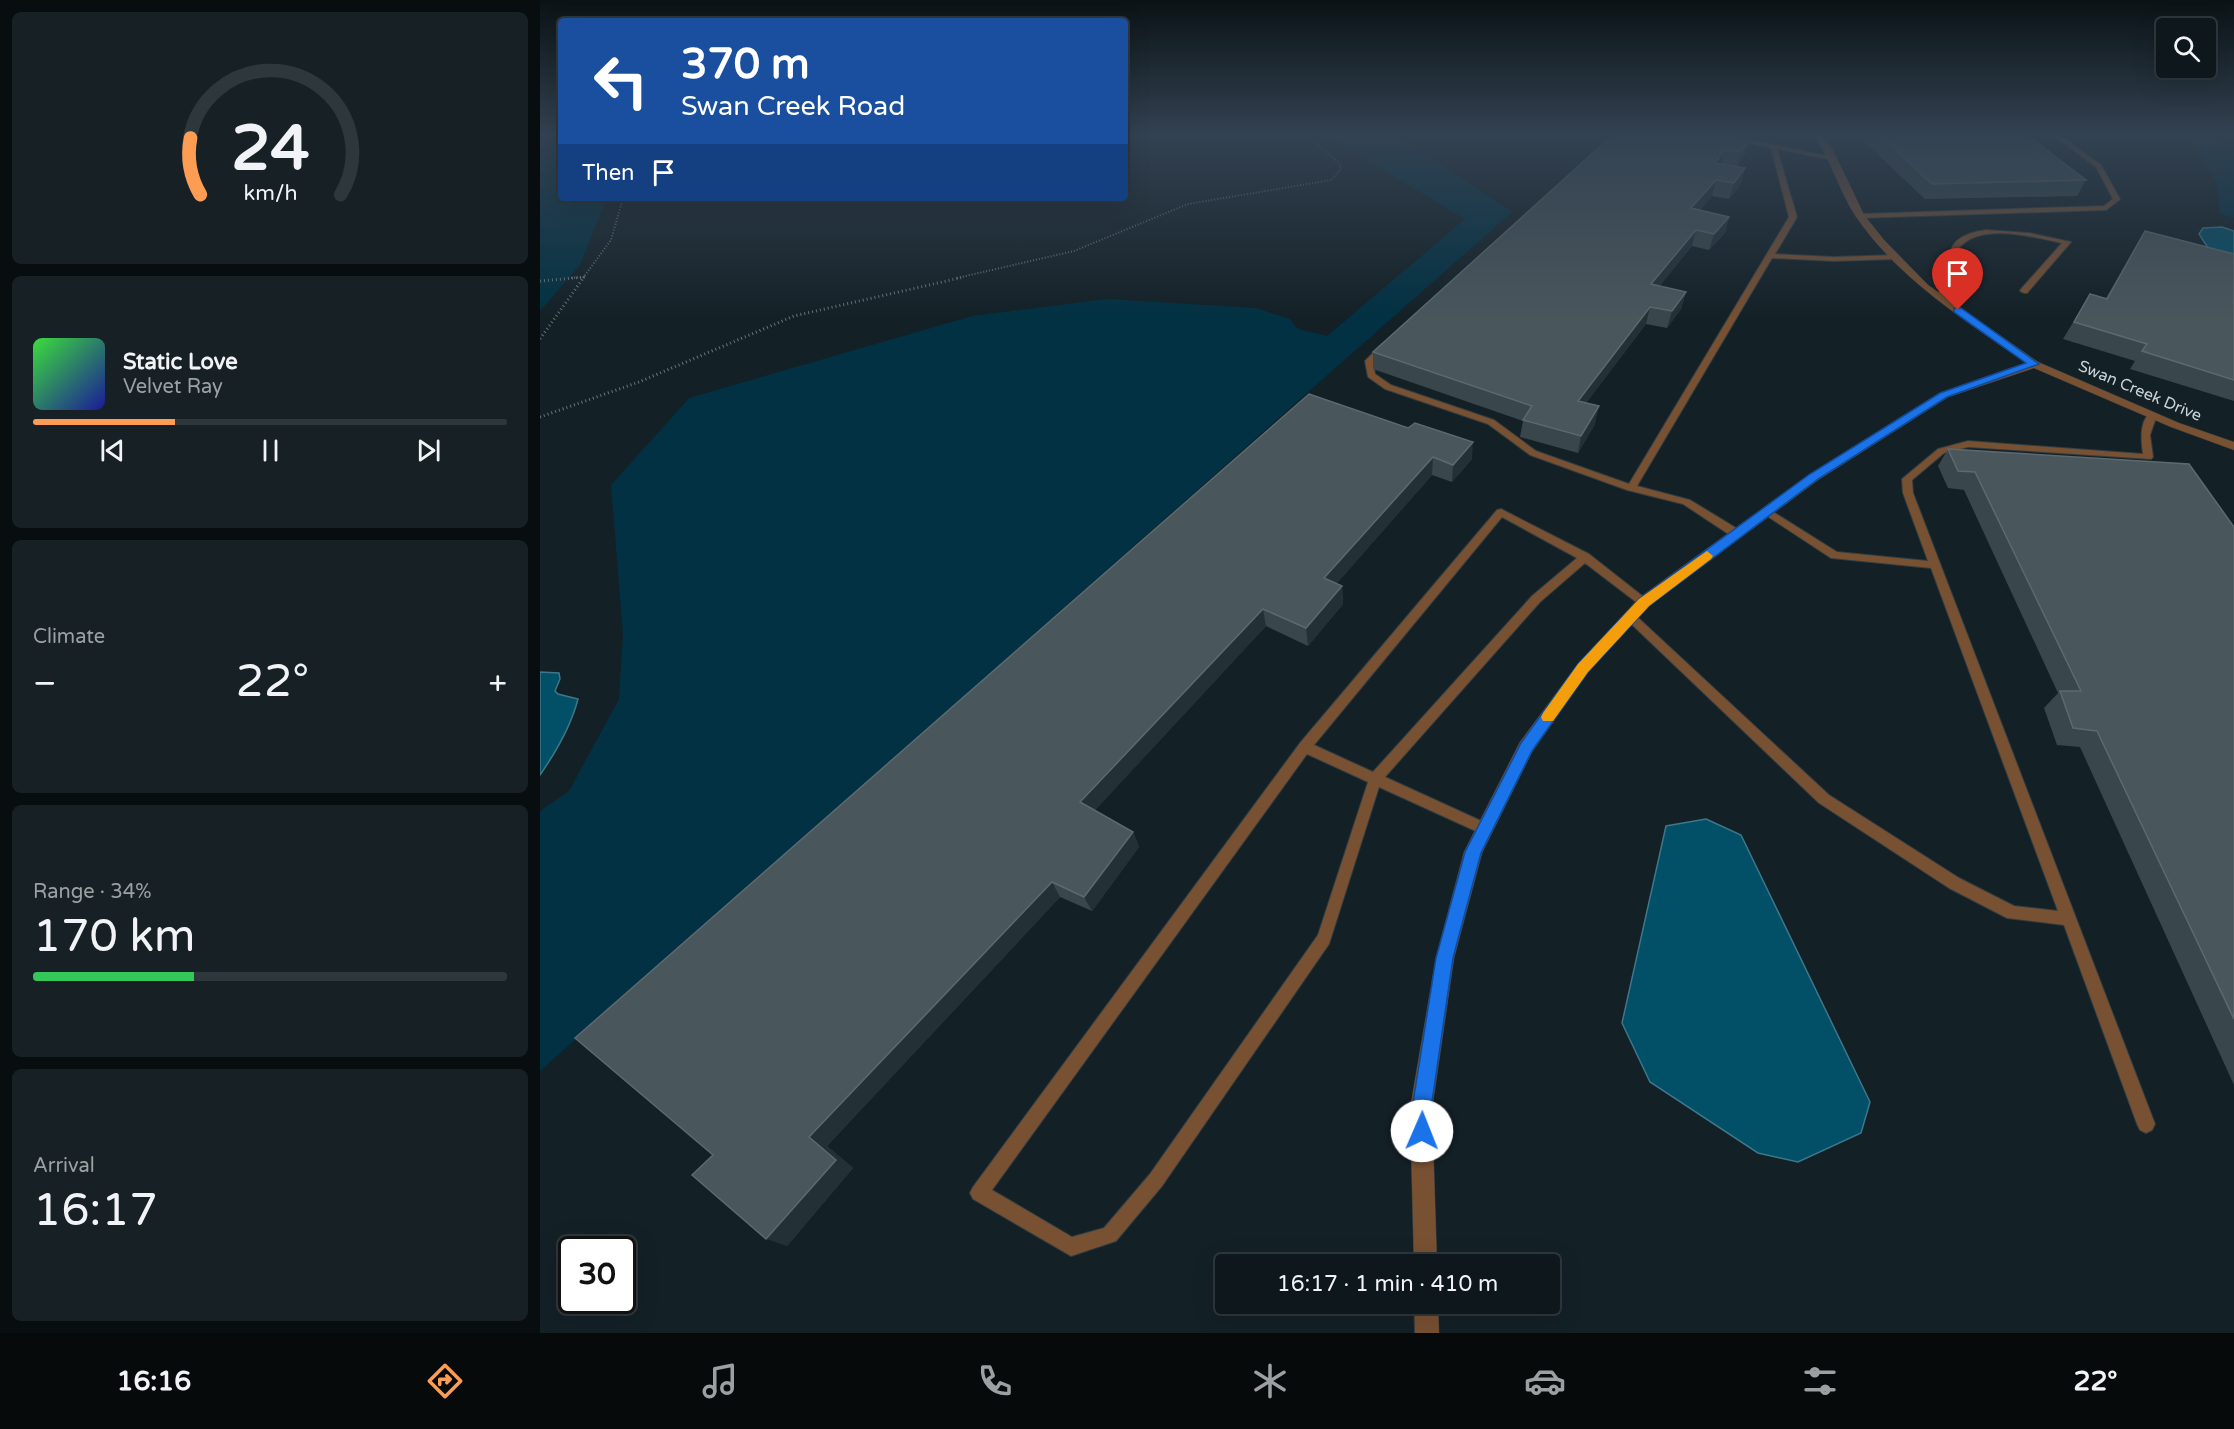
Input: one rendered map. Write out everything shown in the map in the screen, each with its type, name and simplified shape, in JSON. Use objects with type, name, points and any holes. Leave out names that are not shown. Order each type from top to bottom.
[{"type":"street","name":"Swan Creek Drive","points":[[1850,195],[1860,216],[1925,287],[2034,364],[2152,415],[2234,446]]},
{"type":"street","points":[[1425,1254],[1422,1109],[1444,958],[1473,852],[1526,747],[1583,668],[1644,602],[1814,477],[1944,395],[2034,364]]},
{"type":"street","points":[[1426,1314],[1427,1333]]},
{"type":"lane","points":[[1631,488],[1793,217],[1787,195]]},
{"type":"lane","points":[[1860,216],[2106,208],[2117,199],[2115,195]]},
{"type":"lane","points":[[1939,296],[1965,279],[1955,261],[1955,248],[1964,238],[1998,232],[2025,233],[2067,242],[2024,291]]},
{"type":"lane","points":[[1770,256],[1834,259],[1896,257]]},
{"type":"lane","points":[[1394,337],[1369,361],[1371,375],[1388,387],[1491,422],[1533,453],[1631,488],[1686,502],[1737,534]]},
{"type":"lane","points":[[2146,1124],[1908,493],[1907,479],[1941,451],[1968,444],[2148,457],[2145,435],[2152,415]]},
{"type":"lane","points":[[1586,557],[1536,599],[1376,779],[1324,939],[1156,1180],[1110,1235],[1071,1247],[980,1193],[1305,747],[1501,512],[1586,557],[1644,602]]},
{"type":"lane","points":[[1766,512],[1835,555],[1935,565]]},
{"type":"lane","points":[[1630,617],[1824,799],[1954,883],[2012,913],[2068,918]]},
{"type":"lane","points":[[1305,747],[1485,829]]},
{"type":"path","points":[[540,417],[639,382],[794,316],[1074,251],[1188,204],[1232,195]]},
{"type":"path","points":[[540,339],[611,240],[622,201]]},
{"type":"path","points":[[540,281],[586,277]]},
{"type":"shaded area","points":[[540,195],[558,195],[558,201],[606,201],[580,265],[540,311]]},
{"type":"shaded area","points":[[1425,195],[1487,195],[1512,212],[540,1071],[540,811],[569,791],[619,699],[623,635],[611,485],[689,398],[972,316],[1106,299],[1256,308],[1290,319],[1298,329],[1327,336],[1465,219]]},
{"type":"shaded area","points":[[2218,195],[2234,195],[2234,218],[2220,214]]},
{"type":"shaded area","points":[[2222,227],[2234,231],[2234,258],[2212,254],[2199,234],[2203,228]]},
{"type":"shaded area","points":[[540,672],[559,673],[560,679],[555,691],[558,694],[578,699],[562,738],[540,775]]},
{"type":"shaded area","points":[[1706,819],[1741,835],[1870,1102],[1861,1133],[1798,1162],[1758,1153],[1650,1082],[1622,1023],[1666,826]]},
{"type":"building","points":[[1546,195],[1702,195],[1691,208],[1729,217],[1714,234],[1696,230],[1651,284],[1686,292],[1672,311],[1650,307],[1578,401],[1599,406],[1581,436],[1523,420],[1532,406],[1373,352]]},
{"type":"building","points":[[2145,231],[2234,254],[2234,380],[2142,351],[2147,344],[2074,322],[2090,294],[2107,299]]},
{"type":"building","points":[[1309,394],[1408,428],[1415,423],[1473,442],[1453,465],[1433,457],[1324,578],[1342,586],[1306,628],[1263,609],[1080,802],[1133,832],[1084,897],[1052,882],[809,1137],[836,1160],[766,1239],[692,1175],[713,1155],[575,1038]]},
{"type":"building","points":[[1948,449],[2189,464],[2234,527],[2234,1019],[2097,731],[2073,728],[2060,691],[2081,691],[1975,472],[1958,471]]},
{"type":"slow traffic","points":[[1548,717],[1583,668],[1644,602],[1707,556]]},
{"type":"route","points":[[1422,1131],[1422,1109],[1444,958],[1473,852],[1526,747],[1583,668],[1644,602],[1814,477],[1944,395],[2034,364],[1958,310]]}]
